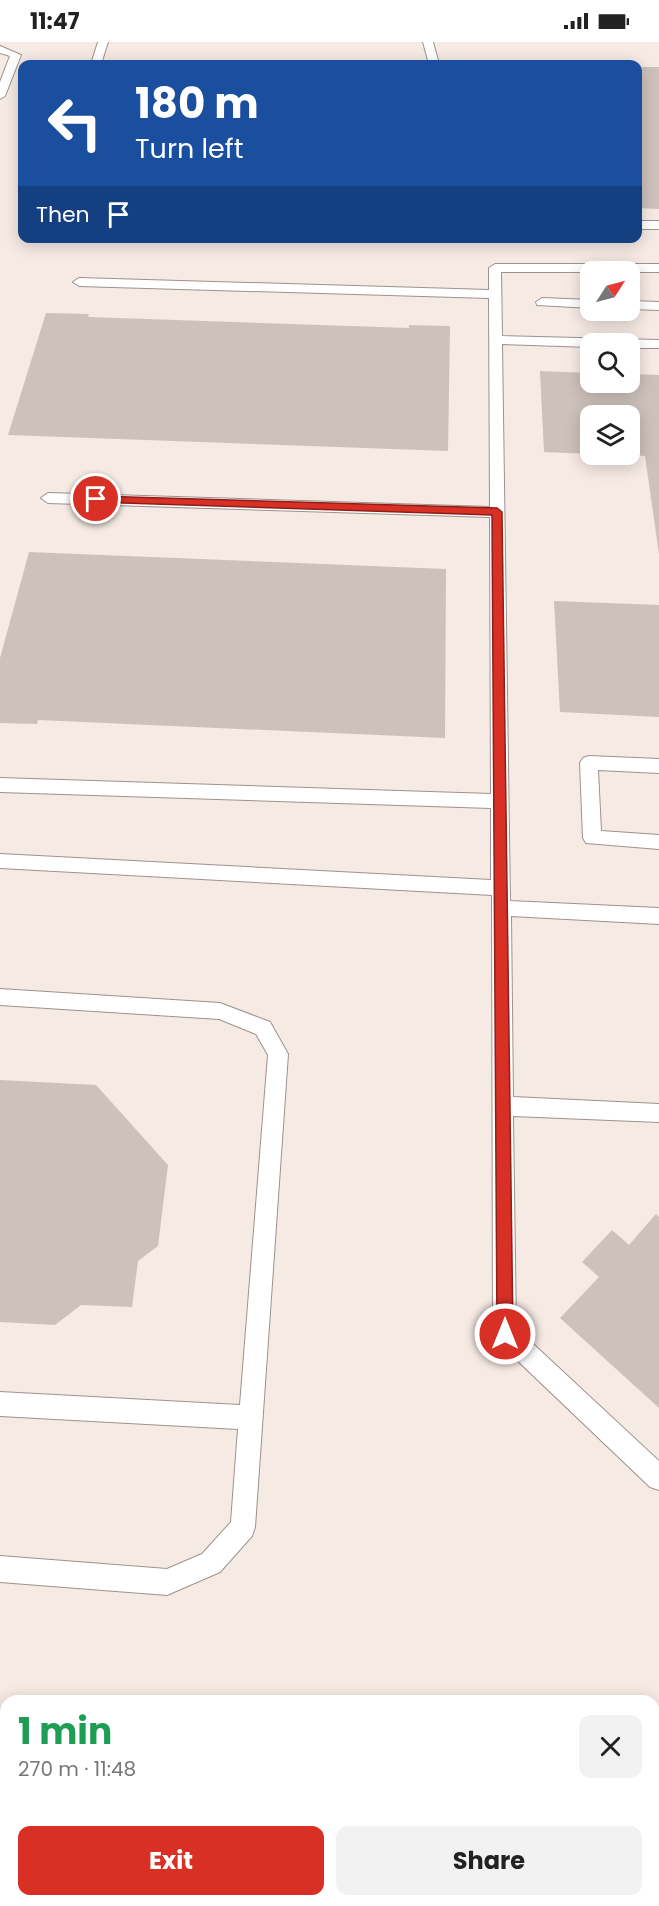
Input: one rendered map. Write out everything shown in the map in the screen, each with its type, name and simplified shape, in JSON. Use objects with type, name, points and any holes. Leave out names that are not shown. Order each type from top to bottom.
[{"type":"lane","points":[[97,60],[103,42]]},
{"type":"lane","points":[[428,42],[433,60]]},
{"type":"lane","points":[[0,50],[16,55],[0,96]]},
{"type":"lane","points":[[642,225],[659,225]]},
{"type":"lane","points":[[659,268],[495,268],[505,1334],[659,1478]]},
{"type":"lane","points":[[79,282],[495,294]]},
{"type":"lane","points":[[542,302],[580,304]]},
{"type":"lane","points":[[640,305],[659,306]]},
{"type":"lane","points":[[495,340],[580,343]]},
{"type":"lane","points":[[640,344],[659,345]]},
{"type":"lane","points":[[48,498],[497,512]]},
{"type":"lane","points":[[659,766],[589,763],[592,838],[659,842]]},
{"type":"lane","points":[[0,785],[500,801]]},
{"type":"lane","points":[[0,861],[501,888]]},
{"type":"lane","points":[[501,908],[659,916]]},
{"type":"lane","points":[[0,998],[220,1011],[263,1028],[278,1054],[243,1527],[211,1563],[167,1582],[0,1569]]},
{"type":"lane","points":[[503,1106],[659,1113]]},
{"type":"lane","points":[[0,1404],[251,1418]]},
{"type":"building","points":[[642,67],[659,67],[659,209],[642,208]]},
{"type":"building","points":[[46,313],[89,314],[88,317],[409,328],[409,325],[450,326],[448,451],[8,435]]},
{"type":"building","points":[[540,371],[580,373],[580,393],[640,393],[640,374],[659,375],[659,554],[645,456],[640,456],[640,405],[580,405],[580,454],[544,452]]},
{"type":"building","points":[[29,552],[446,569],[445,738],[38,720],[37,724],[0,723],[0,658]]},
{"type":"building","points":[[554,601],[659,605],[659,717],[560,712]]},
{"type":"building","points":[[0,1080],[96,1085],[168,1165],[158,1246],[138,1261],[132,1307],[81,1305],[55,1325],[0,1322]]},
{"type":"building","points":[[656,1214],[659,1217],[659,1408],[560,1318],[599,1277],[582,1262],[612,1230],[629,1245]]},
{"type":"route","points":[[96,499],[497,512],[505,1334]]}]
